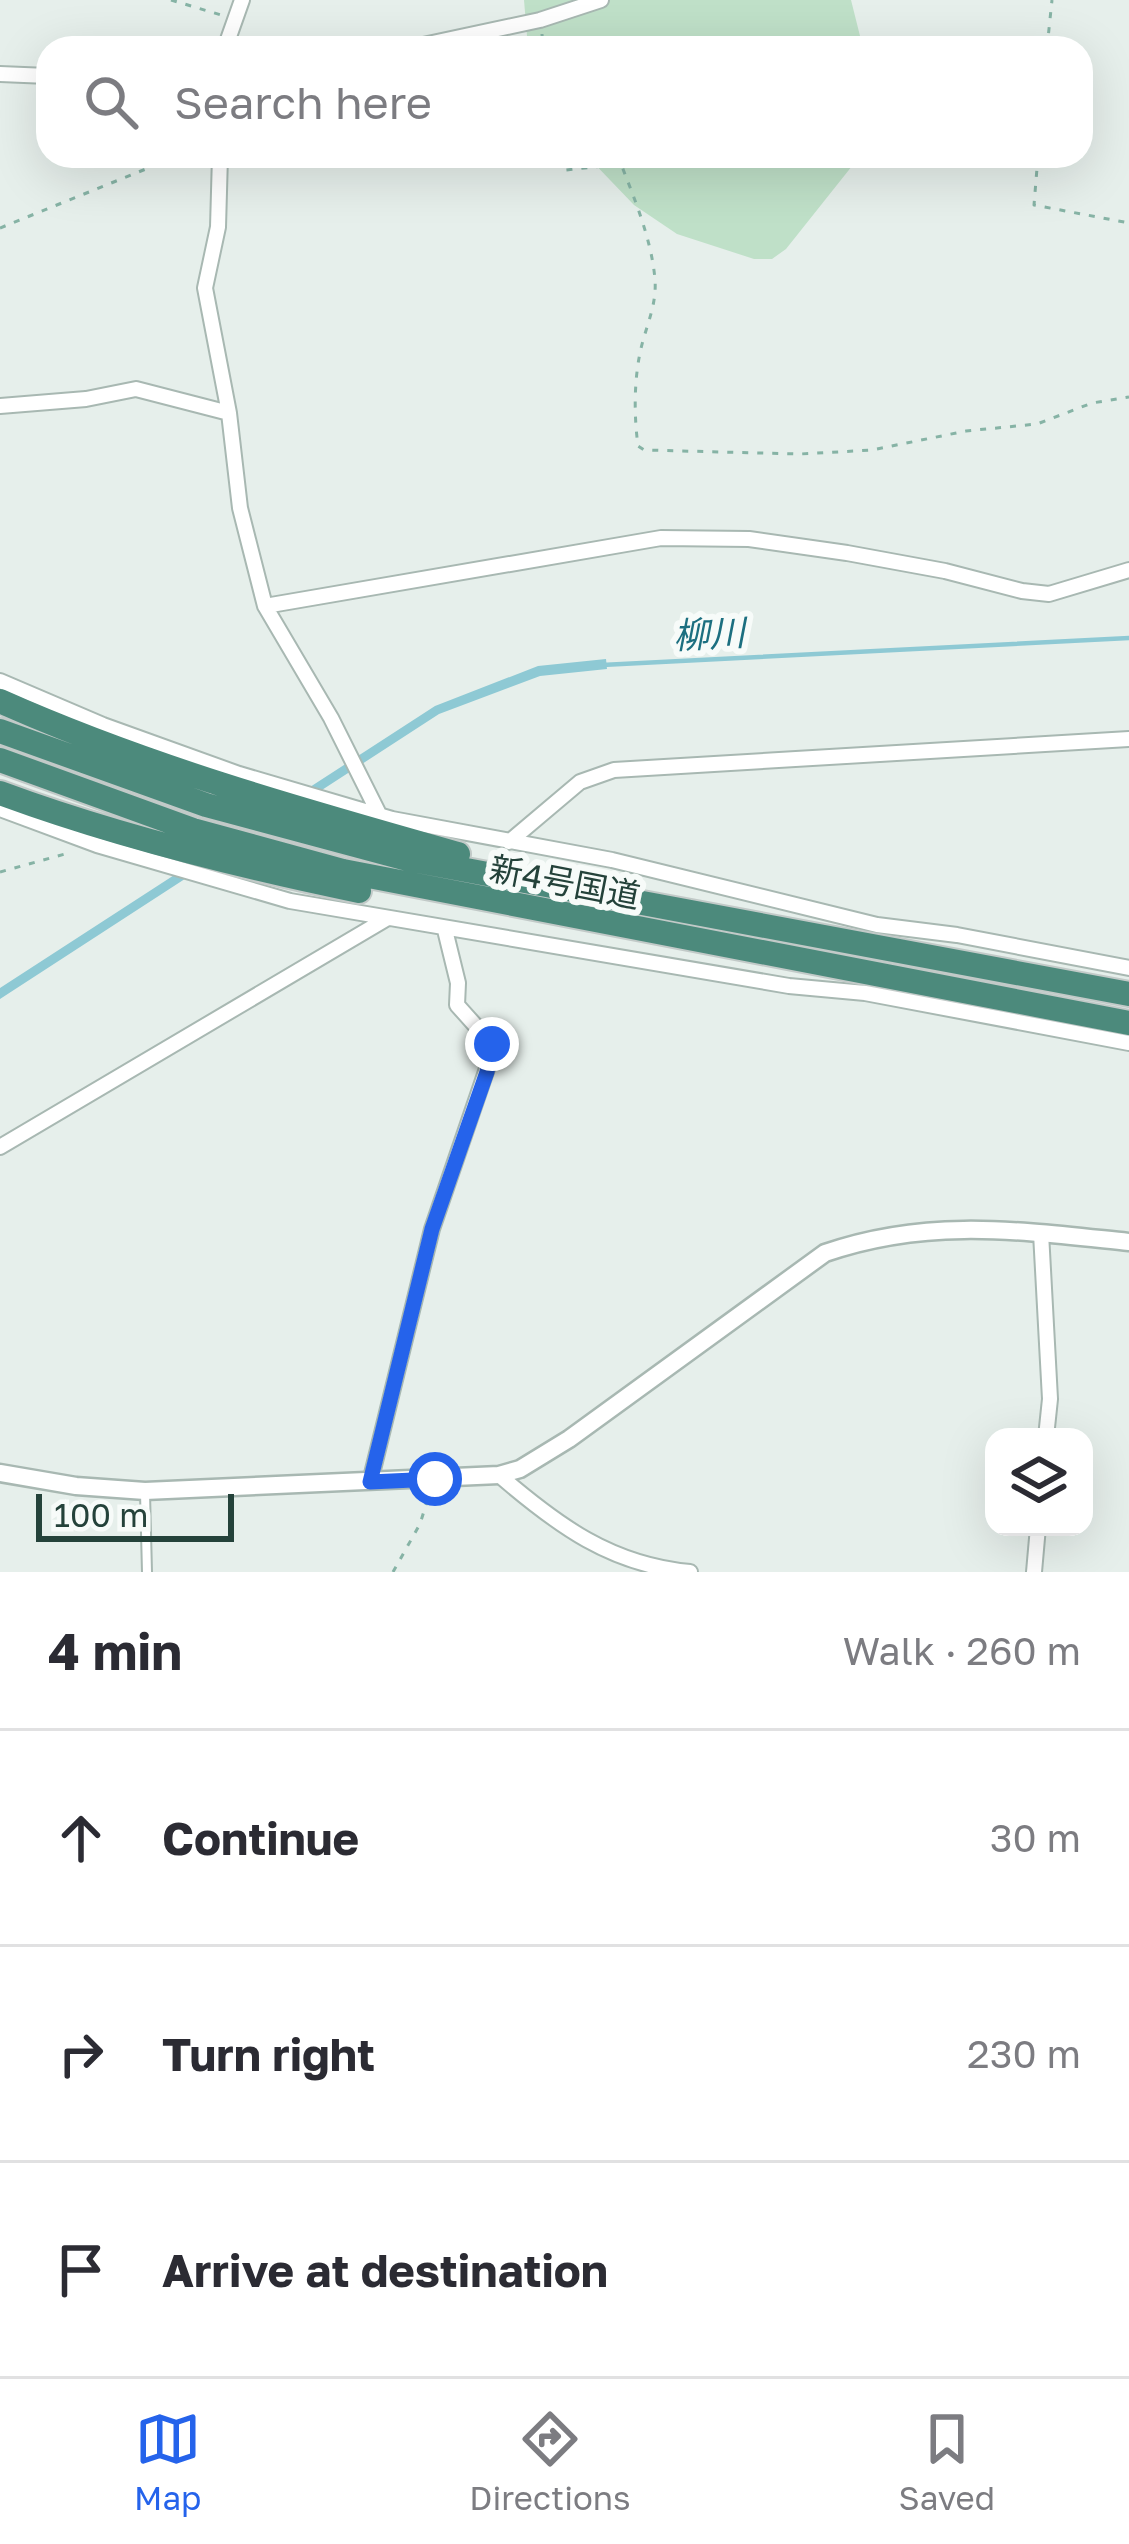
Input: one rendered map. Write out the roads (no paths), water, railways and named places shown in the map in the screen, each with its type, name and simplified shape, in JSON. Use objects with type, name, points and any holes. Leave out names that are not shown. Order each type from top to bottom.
[{"type":"highway","points":[[0,700],[71,732],[211,783],[590,894]]},
{"type":"highway","name":"新4号国道","points":[[0,731],[249,817],[407,859],[1129,994]]},
{"type":"highway","name":"新4号国道","points":[[0,760],[193,830],[343,871],[1129,1024]]},
{"type":"highway","points":[[0,793],[273,874],[413,902],[510,906]]},
{"type":"street","points":[[229,36],[242,0]]},
{"type":"street","points":[[465,36],[540,20],[601,0]]},
{"type":"street","points":[[0,74],[36,76]]},
{"type":"street","points":[[220,168],[218,227],[205,287],[229,413],[240,508],[265,606],[331,718],[380,816]]},
{"type":"street","points":[[0,406],[86,399],[136,388],[229,413]]},
{"type":"street","points":[[265,606],[661,538],[749,539],[847,553],[1049,594],[1129,570]]},
{"type":"street","points":[[0,680],[104,725],[220,767],[380,816],[612,860],[878,925],[1129,968]]},
{"type":"street","points":[[509,842],[580,782],[614,770],[1129,739]]},
{"type":"street","points":[[0,809],[97,845],[290,901],[789,986],[865,993],[1129,1043]]},
{"type":"street","points":[[0,1148],[386,919]]},
{"type":"street","points":[[370,1482],[432,1229],[492,1054],[492,1044],[457,1005],[458,983],[445,930]]},
{"type":"street","points":[[0,1473],[145,1491],[499,1474],[520,1469],[569,1439],[825,1253],[932,1228],[1129,1243]]},
{"type":"street","points":[[1041,1233],[1050,1399],[1047,1428]]},
{"type":"street","points":[[499,1474],[553,1522],[606,1552],[637,1564],[690,1572]]},
{"type":"street","points":[[1034,1572],[1037,1536]]},
{"type":"lane","points":[[145,1491],[147,1572]]},
{"type":"water","points":[[606,659],[607,669],[540,676],[439,714],[0,999],[0,988],[435,706],[538,666]]},
{"type":"waterway","name":"柳川","points":[[602,665],[1129,638]]}]
